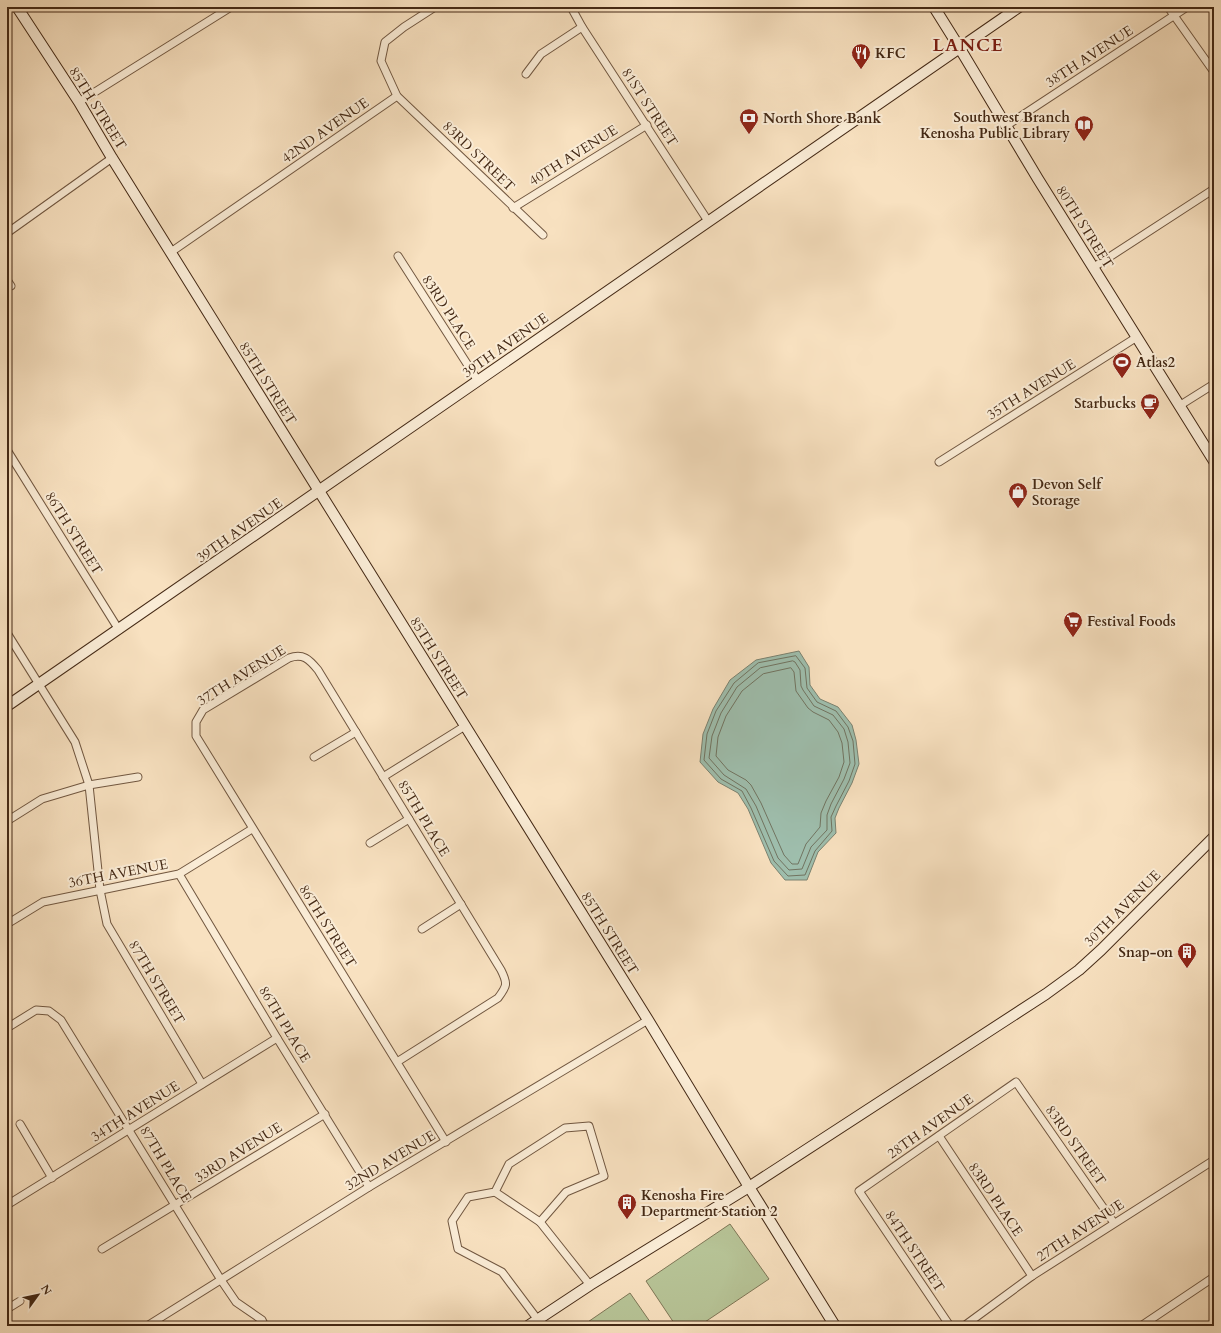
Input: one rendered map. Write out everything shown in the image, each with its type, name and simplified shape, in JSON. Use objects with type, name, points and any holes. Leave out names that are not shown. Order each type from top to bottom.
[{"type":"street","name":"85TH STREET","points":[[17,7],[79,102],[112,158],[648,1020],[835,1326]]},
{"type":"street","points":[[79,102],[231,7]]},
{"type":"street","points":[[397,96],[381,61],[385,42],[404,27],[435,7]]},
{"type":"street","name":"81ST STREET","points":[[571,7],[582,27],[708,221]]},
{"type":"street","name":"80TH STREET","points":[[934,7],[1214,461]]},
{"type":"street","name":"39TH AVENUE","points":[[7,706],[1019,7]]},
{"type":"street","points":[[1168,7],[1214,72]]},
{"type":"street","name":"38TH AVENUE","points":[[1006,126],[1187,7]]},
{"type":"street","points":[[526,74],[541,54],[582,27]]},
{"type":"street","name":"83RD STREET","points":[[397,96],[543,235]]},
{"type":"street","name":"42ND AVENUE","points":[[171,252],[397,96]]},
{"type":"street","name":"40TH AVENUE","points":[[513,208],[647,125]]},
{"type":"street","points":[[7,233],[112,158]]},
{"type":"street","points":[[1094,267],[1214,189]]},
{"type":"street","name":"83RD PLACE","points":[[398,256],[478,381]]},
{"type":"street","name":"35TH AVENUE","points":[[939,462],[1137,337]]},
{"type":"street","points":[[1179,406],[1214,384]]},
{"type":"street","name":"86TH STREET","points":[[7,450],[119,630]]},
{"type":"street","points":[[7,633],[39,685]]},
{"type":"street","name":"37TH AVENUE","points":[[196,722],[203,710],[289,658],[296,656],[303,657]]},
{"type":"street","name":"85TH PLACE","points":[[303,657],[311,662],[318,670],[507,981],[505,990],[498,998],[397,1062]]},
{"type":"street","name":"87TH STREET","points":[[39,685],[75,742],[89,785],[100,890],[107,924],[202,1084]]},
{"type":"street","name":"86TH STREET","points":[[196,722],[196,736],[446,1142]]},
{"type":"street","points":[[383,777],[465,726]]},
{"type":"street","points":[[314,757],[356,732]]},
{"type":"street","points":[[7,821],[42,799],[89,785],[138,777]]},
{"type":"street","points":[[370,843],[409,819]]},
{"type":"street","name":"36TH AVENUE","points":[[7,924],[43,902],[179,874],[252,829]]},
{"type":"street","name":"30TH AVENUE","points":[[528,1326],[749,1187],[1046,994],[1079,970],[1214,837]]},
{"type":"street","name":"86TH PLACE","points":[[179,874],[277,1038],[369,1187]]},
{"type":"street","points":[[422,929],[461,904]]},
{"type":"street","name":"87TH PLACE","points":[[7,1028],[36,1010],[49,1011],[62,1020],[221,1280],[236,1302],[262,1320],[265,1326]]},
{"type":"street","name":"32ND AVENUE","points":[[147,1326],[369,1187],[648,1020]]},
{"type":"street","name":"34TH AVENUE","points":[[7,1205],[277,1038]]},
{"type":"street","name":"83RD STREET","points":[[1016,1082],[1114,1223]]},
{"type":"street","name":"28TH AVENUE","points":[[859,1191],[1016,1082]]},
{"type":"street","name":"33RD AVENUE","points":[[102,1250],[325,1114]]},
{"type":"street","points":[[20,1124],[52,1178]]},
{"type":"street","points":[[495,1192],[509,1164],[566,1128],[589,1126],[604,1176],[566,1192],[540,1222]]},
{"type":"street","name":"83RD PLACE","points":[[939,1136],[1032,1276]]},
{"type":"street","name":"27TH AVENUE","points":[[964,1326],[1032,1276],[1214,1160]]},
{"type":"street","name":"84TH STREET","points":[[859,1191],[950,1326]]},
{"type":"street","points":[[538,1320],[502,1272],[458,1250],[452,1221],[468,1197],[495,1192],[540,1222],[590,1286]]},
{"type":"street","points":[[1141,1326],[1214,1277]]},
{"type":"street","points":[[7,1309],[20,1301]]},
{"type":"shaded area","points":[[730,1224],[769,1279],[699,1326],[676,1326],[646,1281]]},
{"type":"shaded area","points":[[630,1293],[653,1326],[582,1326]]},
{"type":"water","points":[[799,651],[809,667],[810,685],[820,699],[838,707],[852,725],[856,740],[859,764],[852,783],[835,818],[836,833],[818,852],[807,880],[785,880],[771,863],[748,809],[738,793],[718,782],[700,762],[703,734],[713,709],[730,680],[756,660]]},
{"type":"place","name":"KFC","points":[[861,70]]},
{"type":"place","name":"North Shore Bank","points":[[749,135]]},
{"type":"place","name":"Southwest Branch Kenosha Public Library","points":[[1084,142]]},
{"type":"place","name":"Atlas2","points":[[1122,379]]},
{"type":"place","name":"Starbucks","points":[[1150,420]]},
{"type":"place","name":"Devon Self Storage","points":[[1018,509]]},
{"type":"place","name":"Festival Foods","points":[[1073,638]]},
{"type":"place","name":"Snap-on","points":[[1187,969]]},
{"type":"place","name":"Kenosha Fire Department Station 2","points":[[627,1220]]},
{"type":"district","name":"LANCE","points":[[968,45]]}]
